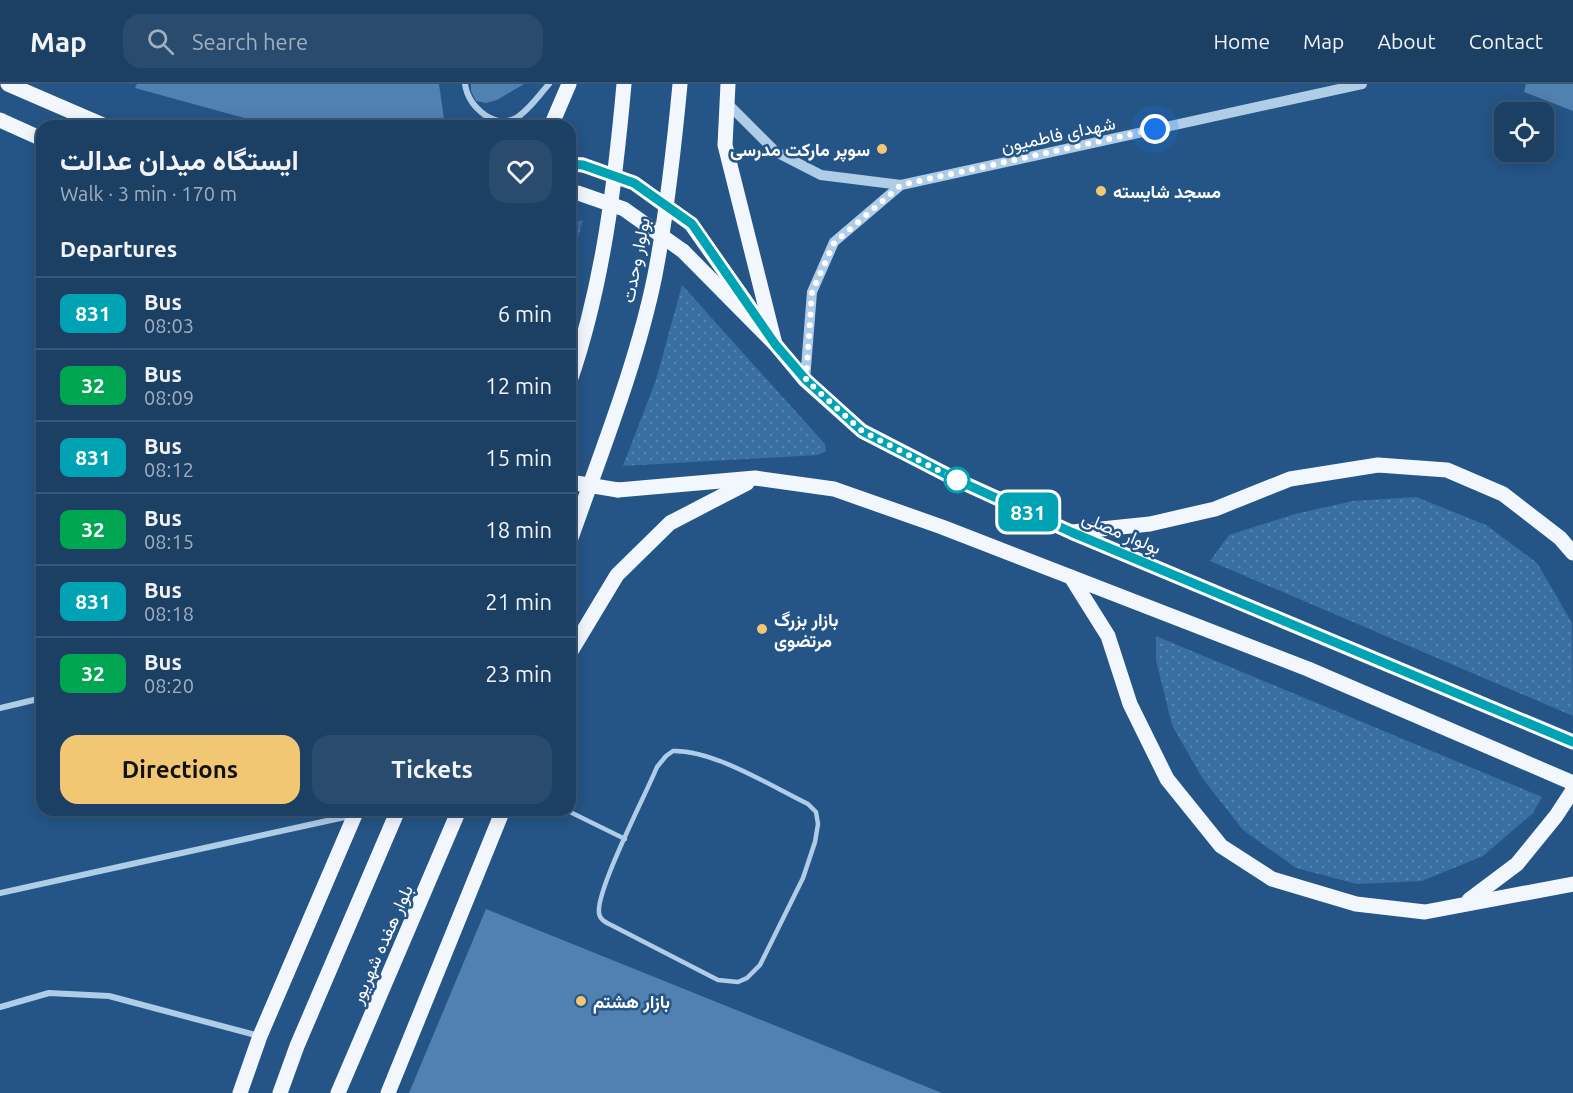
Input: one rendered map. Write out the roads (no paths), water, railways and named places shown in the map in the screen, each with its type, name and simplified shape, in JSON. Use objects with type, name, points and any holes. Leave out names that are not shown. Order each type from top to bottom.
[{"type":"main road","points":[[8,84],[91,120]]},
{"type":"main road","points":[[554,120],[569,84]]},
{"type":"main road","name":"بولوار وحدت","points":[[576,364],[602,256],[618,146],[624,84]]},
{"type":"main road","name":"بولوار وحدت","points":[[576,524],[629,371],[654,276],[672,164],[680,84]]},
{"type":"main road","points":[[728,84],[725,145],[775,344]]},
{"type":"main road","points":[[0,120],[36,135]]},
{"type":"main road","points":[[576,165],[634,183],[692,224],[775,344]]},
{"type":"main road","name":"بولوار مصلی","points":[[576,195],[624,209],[683,251],[775,344],[806,380],[862,431],[957,480],[1071,532],[1573,742]]},
{"type":"main road","points":[[1071,532],[1150,524],[1215,509],[1290,479],[1378,465],[1447,470],[1503,494],[1560,538],[1573,554]]},
{"type":"main road","points":[[576,640],[617,575],[670,523],[755,478]]},
{"type":"main road","points":[[576,483],[618,490],[755,478],[834,489],[1071,577],[1308,669],[1573,783]]},
{"type":"main road","points":[[1071,577],[1108,636],[1130,704],[1167,779],[1221,846],[1272,879],[1356,904],[1425,912],[1573,884]]},
{"type":"main road","points":[[1465,904],[1517,864],[1556,816],[1573,790]]},
{"type":"main road","points":[[240,1093],[260,1036],[354,816]]},
{"type":"main road","name":"بلوار هفده شهریور","points":[[280,1093],[297,1046],[395,816]]},
{"type":"main road","name":"بلوار هفده شهریور","points":[[338,1093],[456,816]]},
{"type":"main road","points":[[388,1093],[501,816]]},
{"type":"street","points":[[465,84],[466,93],[474,107],[495,120]]},
{"type":"street","points":[[512,120],[518,118],[549,84]]},
{"type":"street","name":"شهدای فاطمیون","points":[[727,103],[776,152],[821,175],[901,185],[1362,84]]},
{"type":"street","name":"شهدای فاطمیون","points":[[806,380],[812,292],[834,243],[901,185]]},
{"type":"street","points":[[0,708],[36,699]]},
{"type":"street","points":[[0,893],[338,816]]},
{"type":"street","points":[[0,1007],[50,993],[109,996],[260,1036]]},
{"type":"lane","points":[[685,751],[725,763],[808,804],[816,812],[819,824],[803,878],[760,965],[747,978],[738,982],[718,980],[602,920],[599,909],[602,892],[625,839],[657,767],[666,756],[673,752],[685,751]]},
{"type":"lane","points":[[576,815],[625,839]]},
{"type":"place","name":"سوپر مارکت مدرسی","points":[[882,149]]},
{"type":"place","name":"مسجد شایسته","points":[[1101,191]]},
{"type":"place","name":"بازار بزرگ مرتضوی","points":[[762,629]]},
{"type":"place","name":"بازار هشتم","points":[[581,1001]]}]
